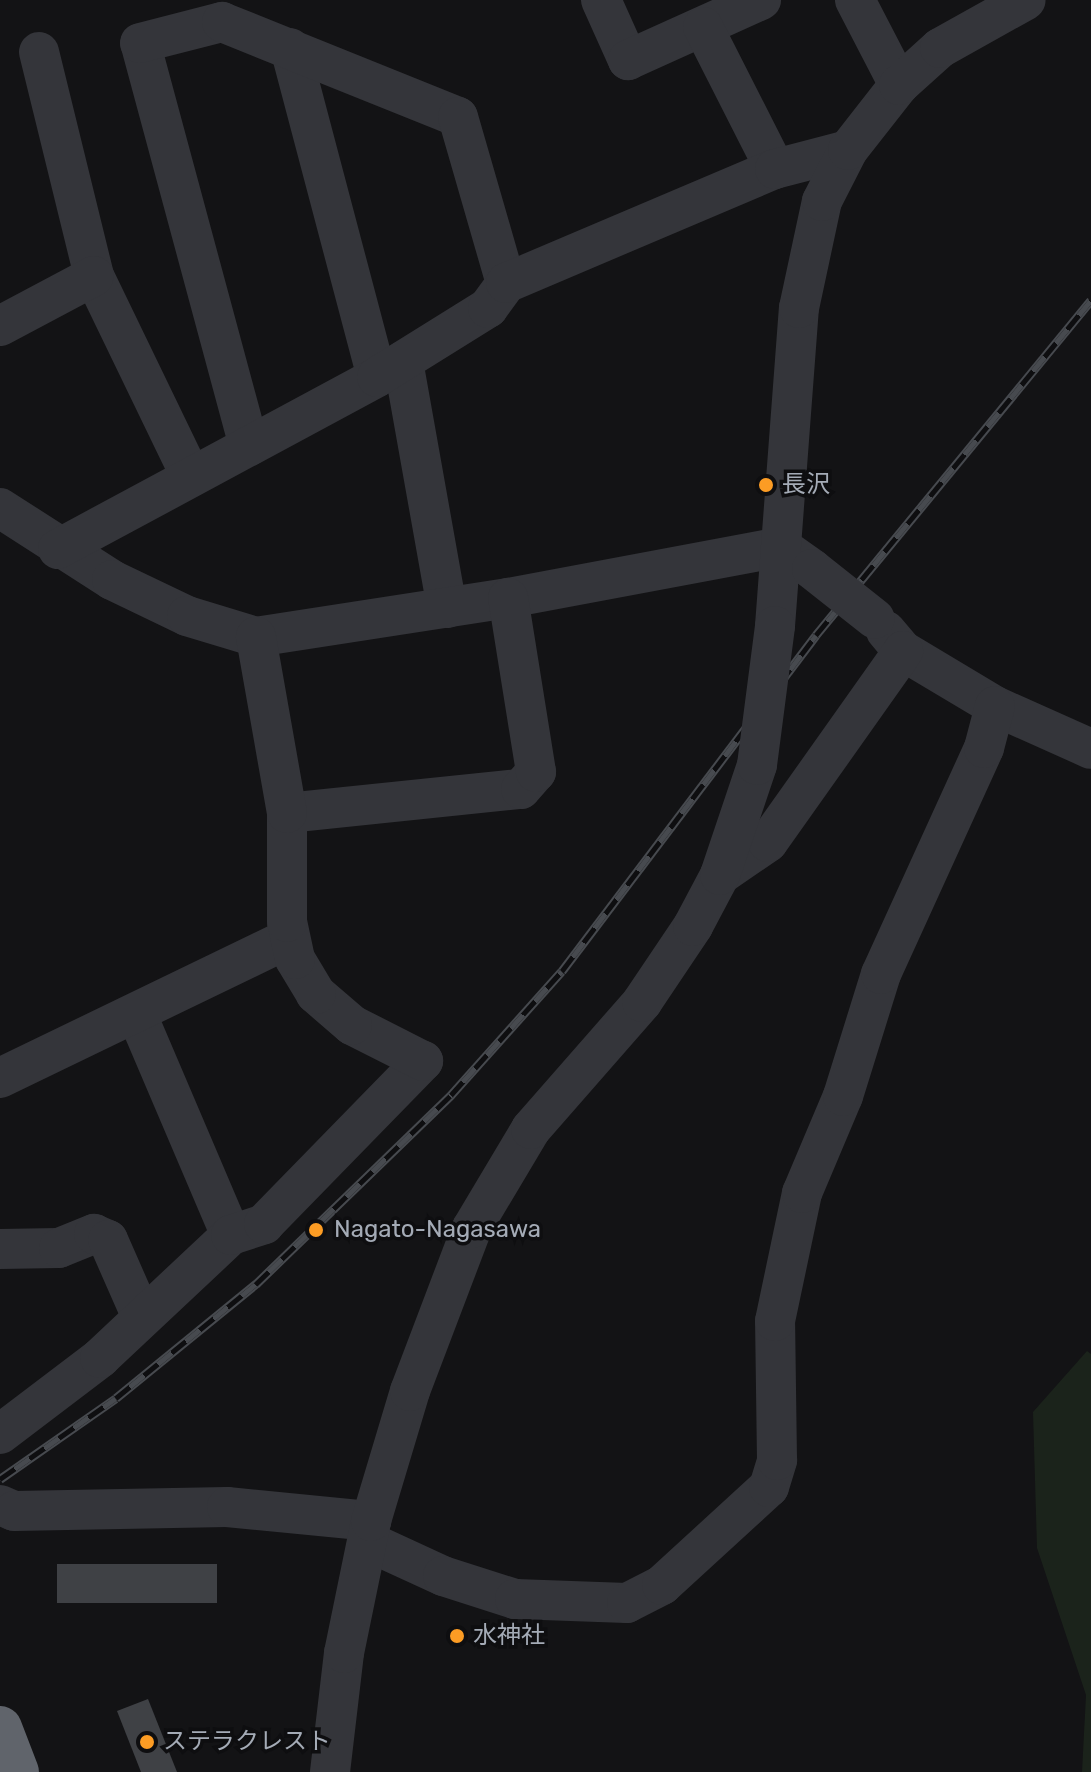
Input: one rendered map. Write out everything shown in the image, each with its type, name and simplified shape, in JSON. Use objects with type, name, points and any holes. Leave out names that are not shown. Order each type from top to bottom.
[{"type":"highway","points":[[0,1728],[17,1772]]},
{"type":"street","points":[[601,0],[628,60],[761,0]]},
{"type":"street","points":[[855,0],[899,85]]},
{"type":"street","points":[[330,1772],[344,1653],[369,1531],[448,1286],[501,1173],[531,1129],[642,1002],[693,926],[720,875],[757,765],[775,626],[796,558],[808,250],[822,201],[848,150],[899,85],[940,48],[1026,0]]},
{"type":"street","points":[[249,446],[140,43],[222,22],[458,117],[506,283]]},
{"type":"street","points":[[703,27],[775,169]]},
{"type":"street","points":[[290,48],[390,369],[447,608]]},
{"type":"street","points":[[39,52],[94,276],[191,477]]},
{"type":"street","points":[[58,549],[390,369],[488,308],[506,283],[775,169],[848,150]]},
{"type":"street","points":[[0,326],[94,276]]},
{"type":"street","points":[[0,508],[58,549],[187,616],[256,637],[796,558],[875,619],[903,651],[995,706],[1091,749]]},
{"type":"street","points":[[287,813],[521,789],[536,772],[508,598]]},
{"type":"street","points":[[0,1434],[100,1358],[141,1315],[231,1235],[264,1224],[423,1061],[352,1025],[316,994],[289,938],[287,813],[256,637]]},
{"type":"street","points":[[720,875],[768,842],[903,651]]},
{"type":"street","points":[[0,1505],[14,1511],[227,1507],[369,1531],[443,1576],[515,1599],[627,1603],[662,1585],[769,1487],[777,1460],[775,1321],[802,1193],[843,1096],[881,974],[984,748],[995,706]]},
{"type":"street","points":[[0,1078],[137,1015],[289,938]]},
{"type":"street","points":[[137,1015],[231,1235]]},
{"type":"street","points":[[0,1249],[59,1248],[94,1234],[108,1240],[141,1315]]},
{"type":"shaded area","points":[[1087,1351],[1091,1354],[1091,1772],[1082,1772],[1086,1695],[1037,1548],[1033,1412]]},
{"type":"building","points":[[57,1564],[217,1564],[217,1603],[57,1603]]},
{"type":"building","name":"ステラクレスト","points":[[148,1699],[177,1772],[141,1772],[117,1711]]},
{"type":"railway","points":[[0,1479],[116,1398],[256,1284],[451,1095],[562,971],[816,635],[1091,300]]},
{"type":"place","name":"長沢","points":[[766,485]]},
{"type":"place","name":"Nagato-Nagasawa","points":[[316,1230]]},
{"type":"place","name":"水神社","points":[[457,1636]]},
{"type":"place","name":"ステラクレスト","points":[[147,1742]]}]
